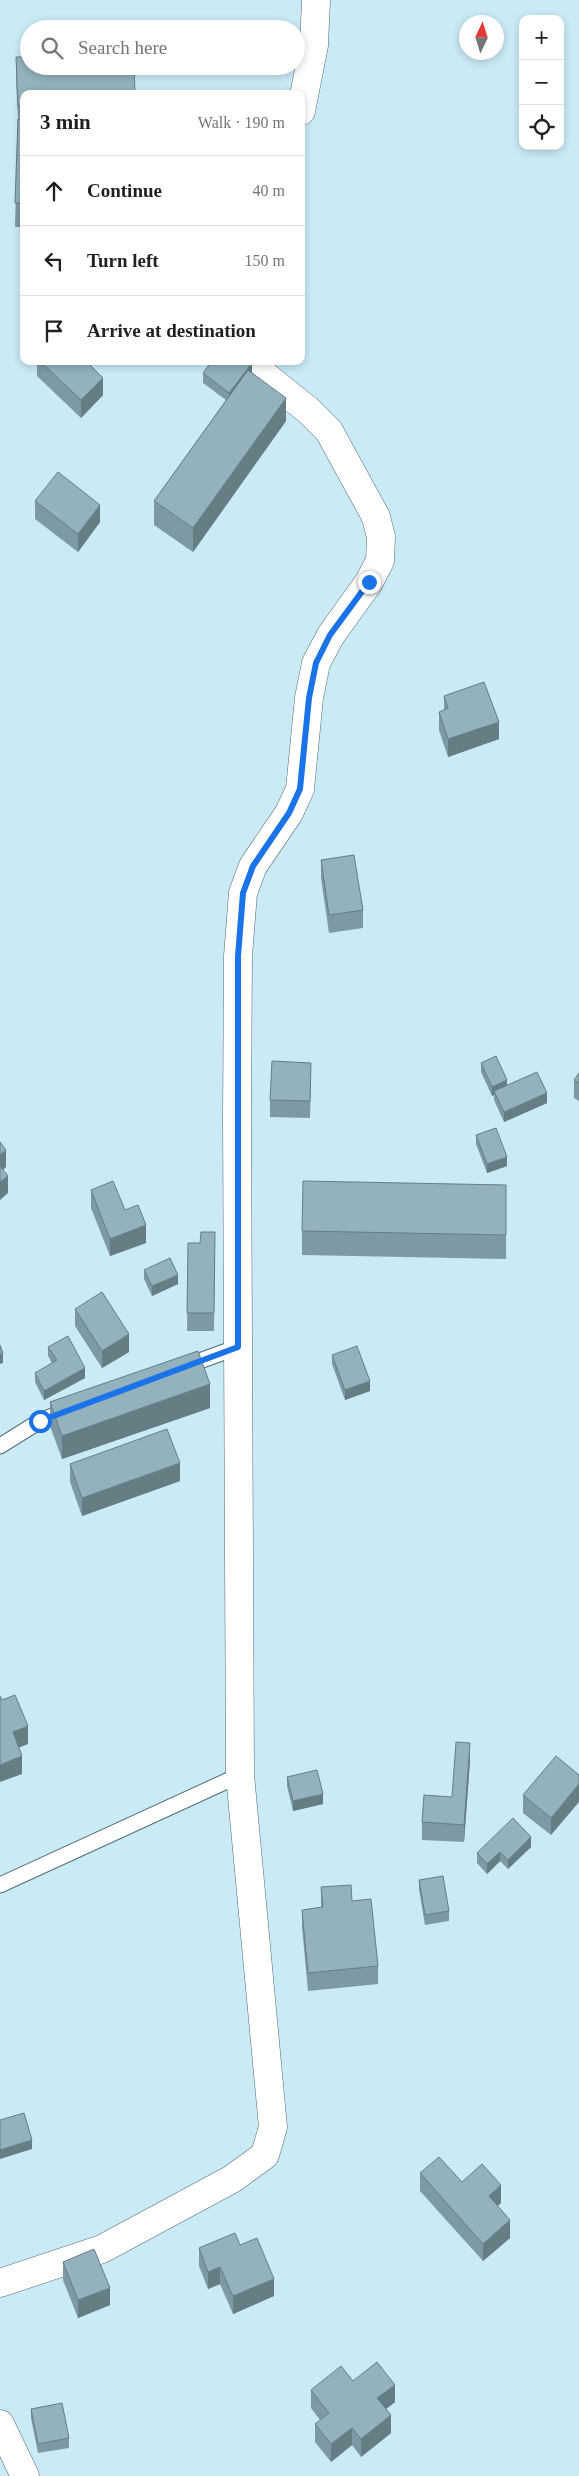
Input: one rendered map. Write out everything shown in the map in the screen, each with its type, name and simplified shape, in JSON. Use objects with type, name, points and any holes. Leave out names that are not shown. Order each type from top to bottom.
[{"type":"street","points":[[305,91],[314,45],[316,0]]},
{"type":"street","points":[[0,2284],[102,2249],[232,2179],[265,2155],[273,2127],[240,1775],[238,966],[243,893],[253,866],[289,813],[300,789],[309,698],[316,663],[330,635],[369,582],[380,561],[381,537],[376,517],[329,431],[309,411],[263,374],[259,365]]},
{"type":"street","points":[[0,2424],[25,2476]]},
{"type":"lane","points":[[173,1371],[238,1347]]},
{"type":"lane","points":[[0,1446],[40,1421],[79,1405]]},
{"type":"lane","points":[[0,1885],[240,1775]]},
{"type":"building","points":[[16,57],[20,57],[20,75],[134,75],[135,90],[20,90],[20,106],[18,106]]},
{"type":"building","points":[[18,119],[20,119],[20,203],[15,203]]},
{"type":"building","points":[[44,365],[90,365],[103,378],[81,400]]},
{"type":"building","points":[[209,365],[250,365],[229,393],[203,373]]},
{"type":"building","points":[[248,370],[286,398],[193,528],[154,501]]},
{"type":"building","points":[[58,472],[100,505],[78,534],[35,501]]},
{"type":"building","points":[[484,682],[499,722],[448,739],[439,712],[448,708],[444,696]]},
{"type":"building","points":[[354,855],[363,910],[329,915],[321,860]]},
{"type":"building","points":[[496,1056],[507,1080],[492,1087],[481,1063]]},
{"type":"building","points":[[272,1061],[311,1063],[310,1101],[270,1100]]},
{"type":"building","points":[[537,1072],[547,1093],[504,1112],[494,1091]]},
{"type":"building","points":[[579,1073],[579,1083],[574,1080]]},
{"type":"building","points":[[496,1128],[507,1157],[487,1164],[476,1135]]},
{"type":"building","points":[[0,1142],[6,1150],[0,1155]]},
{"type":"building","points":[[0,1166],[8,1176],[0,1182]]},
{"type":"building","points":[[113,1181],[125,1210],[138,1205],[146,1225],[110,1239],[91,1190]]},
{"type":"building","points":[[303,1181],[506,1185],[506,1235],[302,1231]]},
{"type":"building","points":[[201,1232],[215,1232],[214,1313],[187,1313],[188,1243],[200,1243]]},
{"type":"building","points":[[170,1258],[178,1275],[152,1286],[144,1270]]},
{"type":"building","points":[[102,1292],[129,1334],[102,1351],[75,1309]]},
{"type":"building","points":[[68,1336],[85,1368],[44,1391],[35,1373],[57,1360],[48,1347]]},
{"type":"building","points":[[357,1346],[370,1381],[345,1390],[332,1355]]},
{"type":"building","points":[[198,1351],[210,1384],[62,1436],[50,1402]]},
{"type":"building","points":[[167,1429],[180,1463],[82,1498],[70,1464]]},
{"type":"building","points":[[15,1695],[28,1726],[13,1732],[22,1756],[0,1765],[0,1696],[2,1700]]},
{"type":"building","points":[[456,1742],[470,1743],[464,1825],[422,1822],[424,1795],[452,1797]]},
{"type":"building","points":[[556,1756],[579,1775],[579,1784],[551,1818],[523,1795]]},
{"type":"building","points":[[317,1770],[323,1794],[293,1801],[287,1777]]},
{"type":"building","points":[[513,1818],[531,1837],[508,1860],[500,1852],[487,1864],[477,1853]]},
{"type":"building","points":[[443,1876],[449,1911],[425,1915],[419,1880]]},
{"type":"building","points":[[351,1885],[352,1901],[371,1899],[378,1966],[308,1973],[302,1910],[323,1907],[321,1887]]},
{"type":"building","points":[[24,2113],[32,2140],[0,2150],[0,2120]]},
{"type":"building","points":[[439,2157],[462,2182],[482,2164],[501,2185],[489,2196],[510,2220],[483,2244],[420,2173]]},
{"type":"building","points":[[235,2233],[240,2245],[257,2238],[274,2279],[233,2296],[220,2267],[208,2272],[199,2248]]},
{"type":"building","points":[[94,2249],[110,2288],[78,2300],[63,2262]]},
{"type":"building","points":[[377,2362],[395,2385],[377,2398],[391,2415],[361,2439],[352,2428],[331,2444],[315,2424],[329,2413],[311,2390],[341,2366],[353,2381]]},
{"type":"building","points":[[62,2403],[69,2438],[38,2444],[31,2409]]},
{"type":"route","points":[[40,1421],[238,1347],[236,1118],[238,956],[243,893],[253,866],[289,813],[300,789],[309,698],[316,663],[330,635],[369,582]]}]
